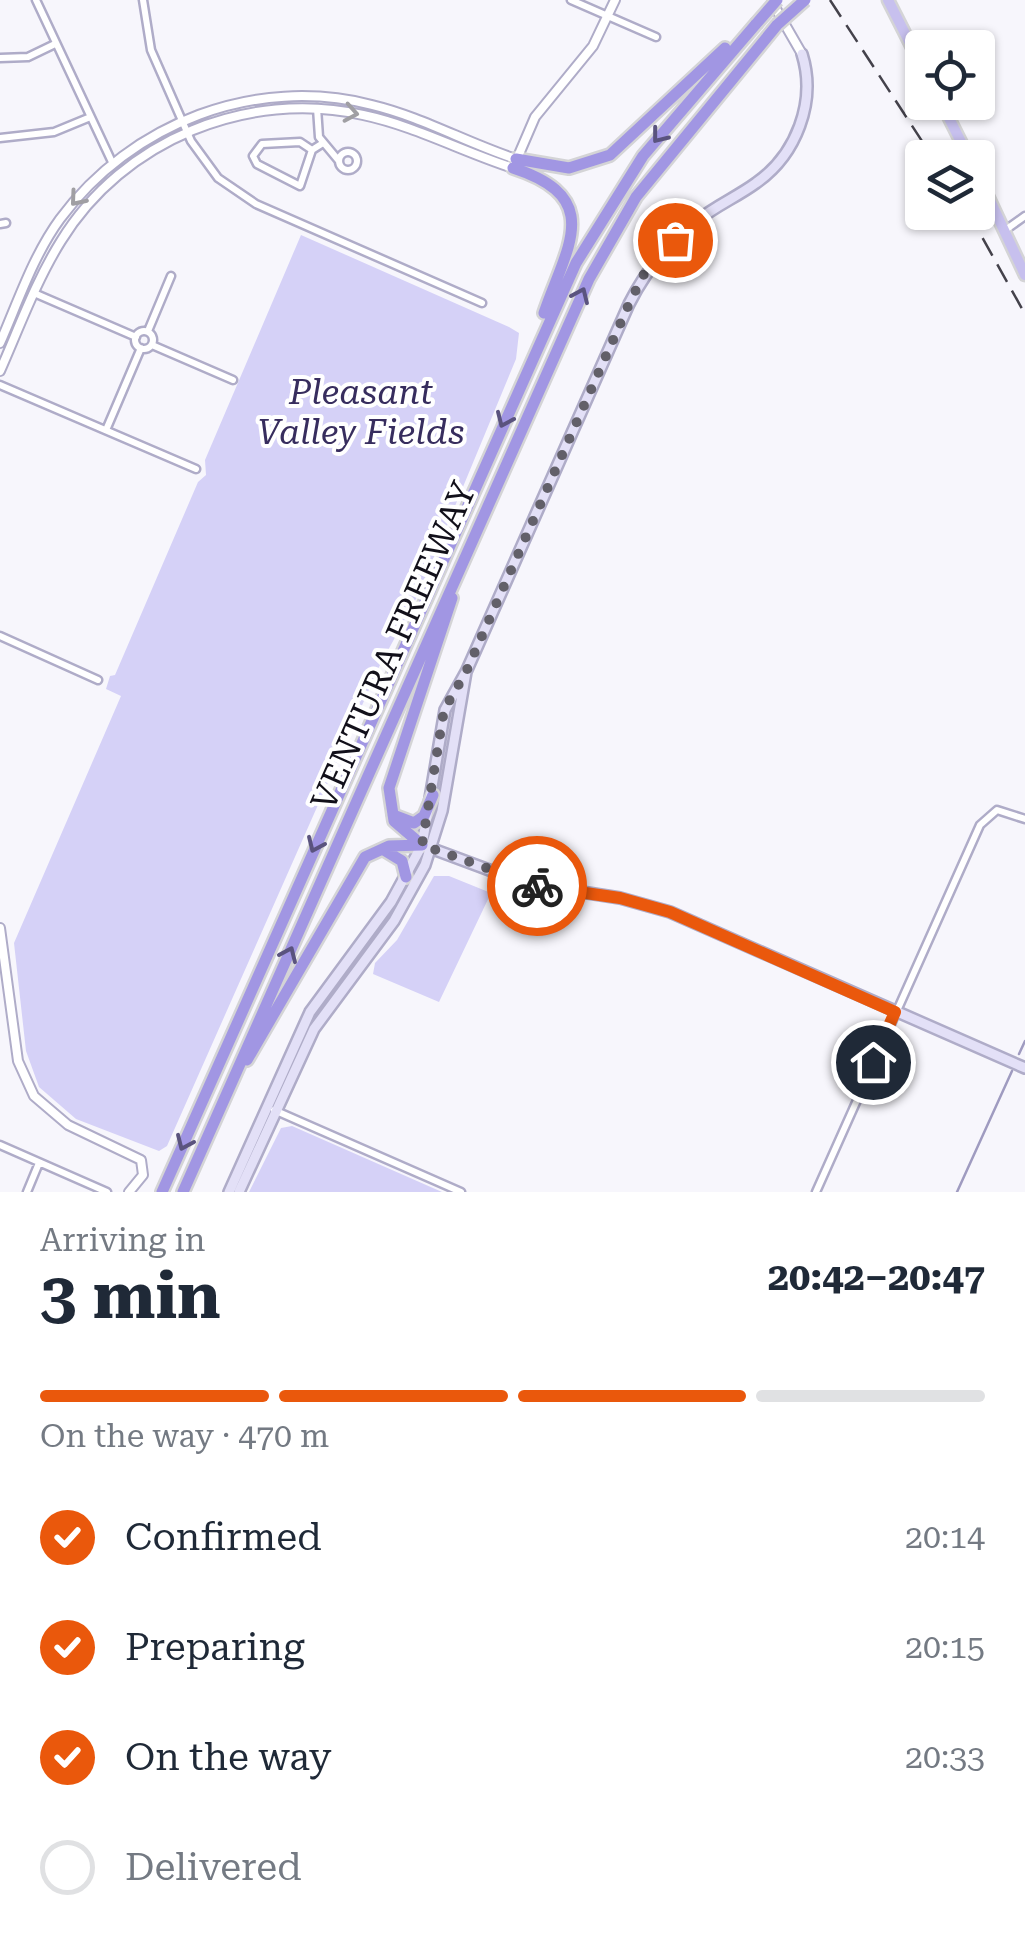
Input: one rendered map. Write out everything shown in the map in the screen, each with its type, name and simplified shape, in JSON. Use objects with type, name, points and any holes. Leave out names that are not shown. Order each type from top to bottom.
[{"type":"highway","name":"VENTURA FREEWAY","points":[[162,1192],[576,263],[616,194],[659,135],[773,0]]},
{"type":"highway","name":"VENTURA FREEWAY","points":[[183,1192],[470,539],[589,280],[617,229],[672,149],[802,0]]},
{"type":"highway","points":[[514,164],[569,168],[610,155],[725,48],[745,36]]},
{"type":"highway","points":[[514,164],[554,186],[566,199],[573,228],[524,374]]},
{"type":"highway","points":[[426,847],[390,812],[389,788],[470,539]]},
{"type":"highway","points":[[390,812],[414,822],[424,816],[433,794]]},
{"type":"highway","points":[[235,1076],[256,1049],[365,858],[380,849],[426,847]]},
{"type":"highway","points":[[380,849],[398,856],[406,876]]},
{"type":"main road","points":[[888,0],[905,34]]},
{"type":"main road","points":[[234,1192],[317,1000],[426,847],[444,710],[466,672],[644,276],[694,223],[768,174],[795,138],[807,98],[802,54]]},
{"type":"main road","points":[[995,212],[1025,274]]},
{"type":"main road","points":[[234,1192],[246,1155],[314,1029],[400,912],[426,847],[466,672]]},
{"type":"main road","points":[[426,847],[524,883],[620,898],[670,912],[1025,1068]]},
{"type":"street","points":[[36,0],[88,118],[112,162]]},
{"type":"street","points":[[143,0],[146,34],[187,132],[205,162],[236,193],[482,303]]},
{"type":"street","points":[[570,0],[656,38]]},
{"type":"street","points":[[514,164],[535,116],[581,62],[615,0]]},
{"type":"street","points":[[773,0],[802,54]]},
{"type":"street","points":[[0,58],[28,57],[56,44]]},
{"type":"street","points":[[0,343],[43,246],[74,201],[112,162],[182,121],[251,100],[333,97],[393,111],[514,164]]},
{"type":"street","points":[[0,372],[34,294],[80,213],[142,157],[187,132],[247,112],[317,108],[376,118],[514,164]]},
{"type":"street","points":[[317,108],[324,143],[342,163]]},
{"type":"street","points":[[0,138],[54,132],[88,118]]},
{"type":"street","points":[[312,150],[300,142],[262,144],[255,151],[254,161],[300,186],[312,150],[324,143]]},
{"type":"street","points":[[1004,231],[1025,216]]},
{"type":"street","points":[[152,345],[148,331],[171,276]]},
{"type":"street","points":[[34,294],[136,337],[141,348],[106,430]]},
{"type":"street","points":[[136,337],[148,331]]},
{"type":"street","points":[[141,348],[152,345],[233,380]]},
{"type":"street","points":[[0,385],[196,469]]},
{"type":"street","points":[[0,636],[98,680]]},
{"type":"street","points":[[816,1192],[980,824],[990,812],[1002,810],[1025,819]]},
{"type":"street","points":[[0,928],[18,1061],[34,1096],[68,1125],[133,1154],[143,1165],[141,1180],[129,1192]]},
{"type":"street","points":[[272,1109],[461,1192]]},
{"type":"street","points":[[0,1146],[108,1192]]},
{"type":"street","points":[[26,1192],[39,1163]]},
{"type":"street","points":[[79,1192],[84,1182]]},
{"type":"green space","name":"Pleasant Valley Fields","points":[[301,235],[509,327],[519,333],[516,359],[419,593],[379,667],[167,1146],[159,1151],[76,1119],[39,1087],[26,1051],[14,943],[121,696],[106,689],[110,676],[115,675],[198,482],[206,475],[205,460]]},
{"type":"green space","points":[[434,876],[449,876],[491,893],[439,1002],[373,974],[375,963],[397,940]]},
{"type":"green space","points":[[292,1126],[442,1192],[249,1192],[281,1128]]},
{"type":"waterway","points":[[1019,1054],[1025,1041]]},
{"type":"waterway","points":[[957,1192],[1012,1071]]},
{"type":"railway","points":[[830,0],[921,140]]},
{"type":"railway","points":[[978,230],[1025,314]]},
{"type":"way so far","points":[[537,886],[497,875],[422,845],[444,710],[466,672],[629,304],[644,274],[675,240]]},
{"type":"route","points":[[537,886],[620,898],[670,912],[895,1012],[873,1062]]}]
